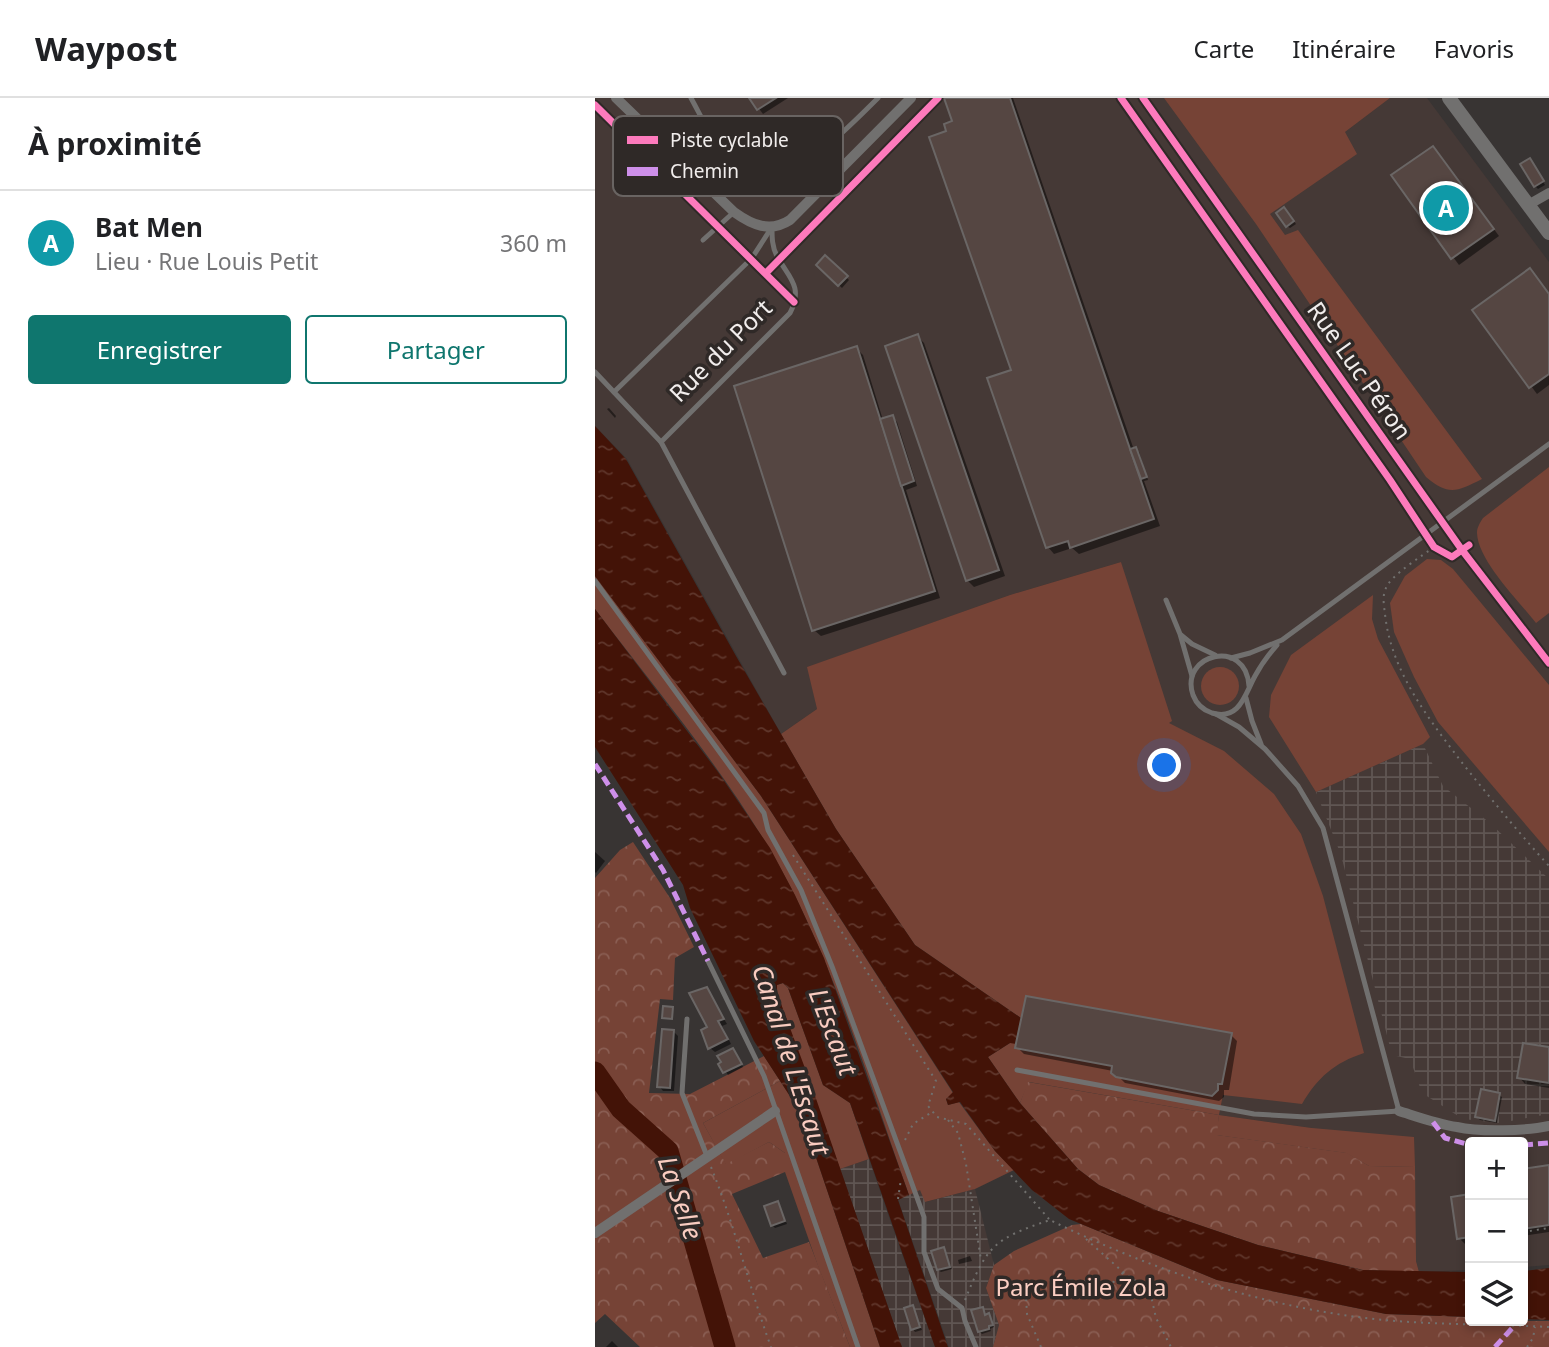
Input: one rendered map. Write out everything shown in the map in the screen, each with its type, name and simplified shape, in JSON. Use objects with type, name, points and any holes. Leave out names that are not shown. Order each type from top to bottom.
[{"type":"street","points":[[616,98],[635,116]]},
{"type":"street","points":[[843,167],[911,98]]},
{"type":"street","name":"Rue Luc Péron","points":[[1143,98],[1486,584],[1549,663]]},
{"type":"street","points":[[1449,98],[1549,233]]},
{"type":"street","points":[[1528,205],[1549,193]]},
{"type":"street","points":[[717,196],[748,222],[772,228],[790,220],[814,196]]},
{"type":"street","points":[[595,1233],[775,1111]]},
{"type":"street","points":[[1399,1111],[1467,1129],[1531,1129],[1549,1126]]},
{"type":"lane","points":[[691,98],[701,116]]},
{"type":"lane","points":[[843,132],[878,98]]},
{"type":"lane","points":[[703,240],[734,212]]},
{"type":"lane","points":[[614,392],[752,258],[772,228]]},
{"type":"lane","name":"Rue du Port","points":[[661,442],[793,307],[794,281],[775,250],[772,228]]},
{"type":"lane","points":[[595,372],[661,442],[784,673]]},
{"type":"lane","points":[[1180,634],[1192,644],[1218,656],[1231,658],[1258,651],[1282,640],[1549,444]]},
{"type":"lane","points":[[595,581],[764,813],[768,830],[801,890],[833,969],[924,1217],[924,1252],[938,1289],[962,1308],[976,1347]]},
{"type":"lane","points":[[1017,1070],[1254,1114],[1306,1116],[1399,1111],[1323,828],[1313,807],[1298,786],[1265,749],[1239,727],[1207,711],[1196,702],[1192,693],[1190,665],[1166,600]]},
{"type":"lane","points":[[1265,749],[1254,730],[1247,698],[1249,686],[1265,660],[1282,640]]},
{"type":"lane","points":[[1192,679],[1202,662],[1218,656]]},
{"type":"lane","points":[[1231,658],[1245,669],[1249,686]]},
{"type":"lane","points":[[1216,714],[1234,710],[1247,698]]},
{"type":"lane","points":[[708,961],[760,1066],[858,1347]]},
{"type":"lane","points":[[687,1019],[682,1093],[707,1156]]},
{"type":"path","points":[[1434,547],[1391,580],[1385,589],[1386,624],[1395,657],[1417,702],[1434,726],[1549,866]]},
{"type":"path","points":[[786,845],[936,1082],[928,1106],[937,1117],[966,1124],[1049,1220],[1085,1237],[1213,1286],[1296,1306],[1384,1320],[1549,1327]]},
{"type":"path","points":[[906,1150],[905,1139],[913,1124],[933,1111]]},
{"type":"path","points":[[947,1119],[958,1133],[966,1164],[981,1262]]},
{"type":"path","points":[[707,1156],[728,1209],[754,1301],[771,1347]]},
{"type":"path","points":[[898,1199],[902,1175]]},
{"type":"path","points":[[962,1308],[981,1262],[991,1248],[1020,1230],[1049,1220]]},
{"type":"path","points":[[1528,1231],[1549,1228]]},
{"type":"path","points":[[1085,1237],[1123,1272],[1150,1291],[1156,1318],[1171,1347]]},
{"type":"path","points":[[1041,1347],[1027,1314],[1026,1296],[1038,1282],[1118,1282],[1123,1272]]},
{"type":"path","points":[[1527,1347],[1535,1326]]},
{"type":"shaded area","points":[[595,98],[1321,98],[1345,132],[1390,98],[1427,98],[1549,262],[1549,1265],[1528,1267],[1528,1137],[1465,1137],[1465,1270],[1419,1272],[1416,1261],[1312,1128],[1219,1115],[1238,1018],[1121,562],[1010,595],[808,667],[817,709],[781,734],[627,459],[595,426]]},
{"type":"shaded area","points":[[1423,744],[1443,786],[1490,823],[1549,879],[1549,1114],[1500,1123],[1463,1119],[1422,1093],[1410,1059],[1392,1055],[1341,855],[1316,792]]},
{"type":"shaded area","points":[[869,1159],[935,1347],[902,1347],[840,1169]]},
{"type":"shaded area","points":[[920,1189],[926,1202],[975,1189],[994,1265],[986,1288],[999,1325],[993,1347],[949,1347],[898,1199]]},
{"type":"green space","points":[[1164,98],[1390,98],[1345,132],[1357,154],[1270,214],[1285,235],[1298,230],[1482,479],[1453,490],[1441,487],[1426,477],[1256,224]]},
{"type":"green space","points":[[1549,467],[1549,613],[1536,623],[1484,556],[1477,531],[1483,518]]},
{"type":"green space","points":[[1427,559],[1441,560],[1453,569],[1549,685],[1549,852],[1438,722],[1394,632],[1390,603],[1405,576]]},
{"type":"green space","points":[[1121,562],[1172,721],[1169,723],[1224,751],[1274,794],[1301,834],[1323,896],[1364,1053],[1344,1061],[1328,1072],[1302,1104],[1223,1095],[1219,1115],[1029,1082],[1020,1103],[988,1057],[1010,1043],[1021,1018],[915,945],[836,829],[781,734],[817,709],[807,667],[1010,595]]},
{"type":"green space","points":[[595,576],[761,796],[953,1093],[946,1099],[948,1105],[959,1102],[995,1151],[1014,1170],[975,1189],[925,1202],[920,1190],[909,1195],[847,1019],[792,890],[730,787],[595,609]]},
{"type":"green space","points":[[1373,595],[1372,619],[1378,639],[1430,737],[1423,744],[1316,792],[1269,717],[1271,695],[1291,655]]},
{"type":"green space","points":[[1220,667],[1233,673],[1239,686],[1233,699],[1220,705],[1207,699],[1201,686],[1207,673]]},
{"type":"green space","points":[[633,842],[670,898],[694,947],[675,958],[673,1000],[660,999],[649,1093],[690,1094],[764,1056],[780,1081],[703,1123],[726,1164],[769,1142],[785,1153],[785,1172],[732,1194],[763,1258],[809,1242],[850,1347],[640,1347],[605,1314],[595,1323],[595,878],[620,850]]},
{"type":"green space","points":[[783,983],[788,988],[823,1085],[850,1103],[869,1159],[840,1169],[777,993],[777,985]]},
{"type":"green space","points":[[780,1081],[801,1113],[880,1347],[850,1347],[785,1172],[785,1153],[769,1142],[726,1165],[703,1123]]},
{"type":"green space","points":[[1028,1082],[1219,1115],[1217,1135],[1347,1153],[1369,1166],[1415,1167],[1416,1261],[1419,1272],[1363,1270],[1258,1245],[1158,1211],[1099,1185],[1078,1169],[1020,1103]]},
{"type":"green space","points":[[1219,1115],[1312,1128],[1414,1137],[1415,1167],[1369,1166],[1346,1153],[1216,1135]]},
{"type":"green space","name":"Parc Émile Zola","points":[[1081,1224],[1217,1280],[1386,1314],[1465,1317],[1465,1326],[1528,1326],[1528,1321],[1549,1321],[1549,1347],[993,1347],[999,1325],[986,1288],[994,1265],[1014,1251],[1072,1225]]},
{"type":"water","points":[[595,426],[626,459],[836,829],[915,945],[1021,1018],[1016,1044],[1010,1043],[988,1057],[1020,1103],[1078,1169],[1099,1185],[1158,1211],[1258,1245],[1363,1270],[1465,1272],[1465,1317],[1386,1314],[1217,1280],[1069,1219],[1032,1190],[995,1151],[960,1102],[948,1105],[946,1099],[953,1092],[761,796],[595,576]]},
{"type":"water","points":[[595,609],[718,772],[770,848],[795,895],[824,958],[909,1195],[898,1200],[948,1347],[935,1347],[850,1103],[823,1085],[788,988],[783,983],[777,985],[777,993],[902,1347],[880,1347],[801,1113],[754,1041],[690,908],[683,885],[595,747]]},
{"type":"water","points":[[1549,1268],[1549,1320],[1528,1319],[1528,1270]]},
{"type":"building","points":[[749,98],[776,98],[757,110]]},
{"type":"building","points":[[944,98],[1010,98],[1154,519],[1070,548],[1068,541],[1046,548],[987,378],[1011,370],[929,137],[946,131],[944,124],[952,121]]},
{"type":"building","points":[[1433,146],[1494,229],[1451,259],[1391,175]]},
{"type":"building","points":[[1530,158],[1544,181],[1534,187],[1520,164]]},
{"type":"building","points":[[1284,207],[1294,221],[1286,227],[1276,213]]},
{"type":"building","points":[[825,255],[848,276],[838,286],[816,265]]},
{"type":"building","points":[[1530,268],[1549,294],[1549,374],[1529,388],[1472,310]]},
{"type":"building","points":[[918,334],[999,570],[966,581],[885,346]]},
{"type":"building","points":[[857,346],[935,591],[812,631],[734,386]]},
{"type":"building","points":[[893,415],[914,481],[901,486],[880,419]]},
{"type":"building","points":[[1136,447],[1147,477],[1141,479],[1130,449]]},
{"type":"building","points":[[707,987],[724,1019],[718,1021],[728,1039],[708,1049],[701,1030],[707,1027],[689,993]]},
{"type":"building","points":[[1026,996],[1232,1033],[1222,1084],[1218,1084],[1218,1090],[1212,1096],[1116,1077],[1111,1073],[1112,1066],[1015,1048]]},
{"type":"building","points":[[663,1006],[673,1007],[672,1019],[662,1018]]},
{"type":"building","points":[[662,1029],[674,1030],[670,1088],[657,1087]]},
{"type":"building","points":[[1523,1043],[1549,1047],[1549,1083],[1517,1078]]},
{"type":"building","points":[[733,1048],[742,1064],[723,1073],[717,1056]]},
{"type":"building","points":[[1481,1089],[1500,1093],[1495,1121],[1475,1117]]},
{"type":"building","points":[[1549,1165],[1549,1225],[1528,1228],[1528,1168]]},
{"type":"building","points":[[1465,1195],[1465,1238],[1457,1239],[1451,1197]]},
{"type":"building","points":[[778,1201],[785,1221],[771,1226],[764,1206]]},
{"type":"building","points":[[944,1247],[950,1267],[937,1270],[931,1251]]},
{"type":"building","points":[[913,1305],[920,1327],[911,1330],[904,1308]]},
{"type":"building","points":[[983,1307],[985,1315],[989,1313],[993,1325],[978,1332],[971,1310]]},
{"type":"waterway","name":"La Selle","points":[[595,1072],[621,1109],[668,1151],[725,1347]]},
{"type":"marked path","points":[[595,764],[663,870],[708,961]]},
{"type":"marked path","points":[[1433,1122],[1445,1138],[1465,1144]]},
{"type":"marked path","points":[[1528,1145],[1549,1143]]},
{"type":"marked path","points":[[1495,1347],[1514,1326]]},
{"type":"cycle path","points":[[843,195],[938,98]]},
{"type":"cycle path","points":[[1121,98],[1390,480],[1434,547],[1452,557],[1469,545]]},
{"type":"cycle path","points":[[1143,98],[1462,550],[1549,663]]},
{"type":"cycle path","points":[[595,105],[613,123]]},
{"type":"cycle path","points":[[687,196],[794,302]]},
{"type":"cycle path","points":[[766,273],[842,196]]},
{"type":"place","name":"Bat Men","points":[[1446,208]]},
{"type":"water label","name":"L'Escaut","points":[[833,1032]]},
{"type":"water label","name":"Canal de L'Escaut","points":[[791,1060]]}]
